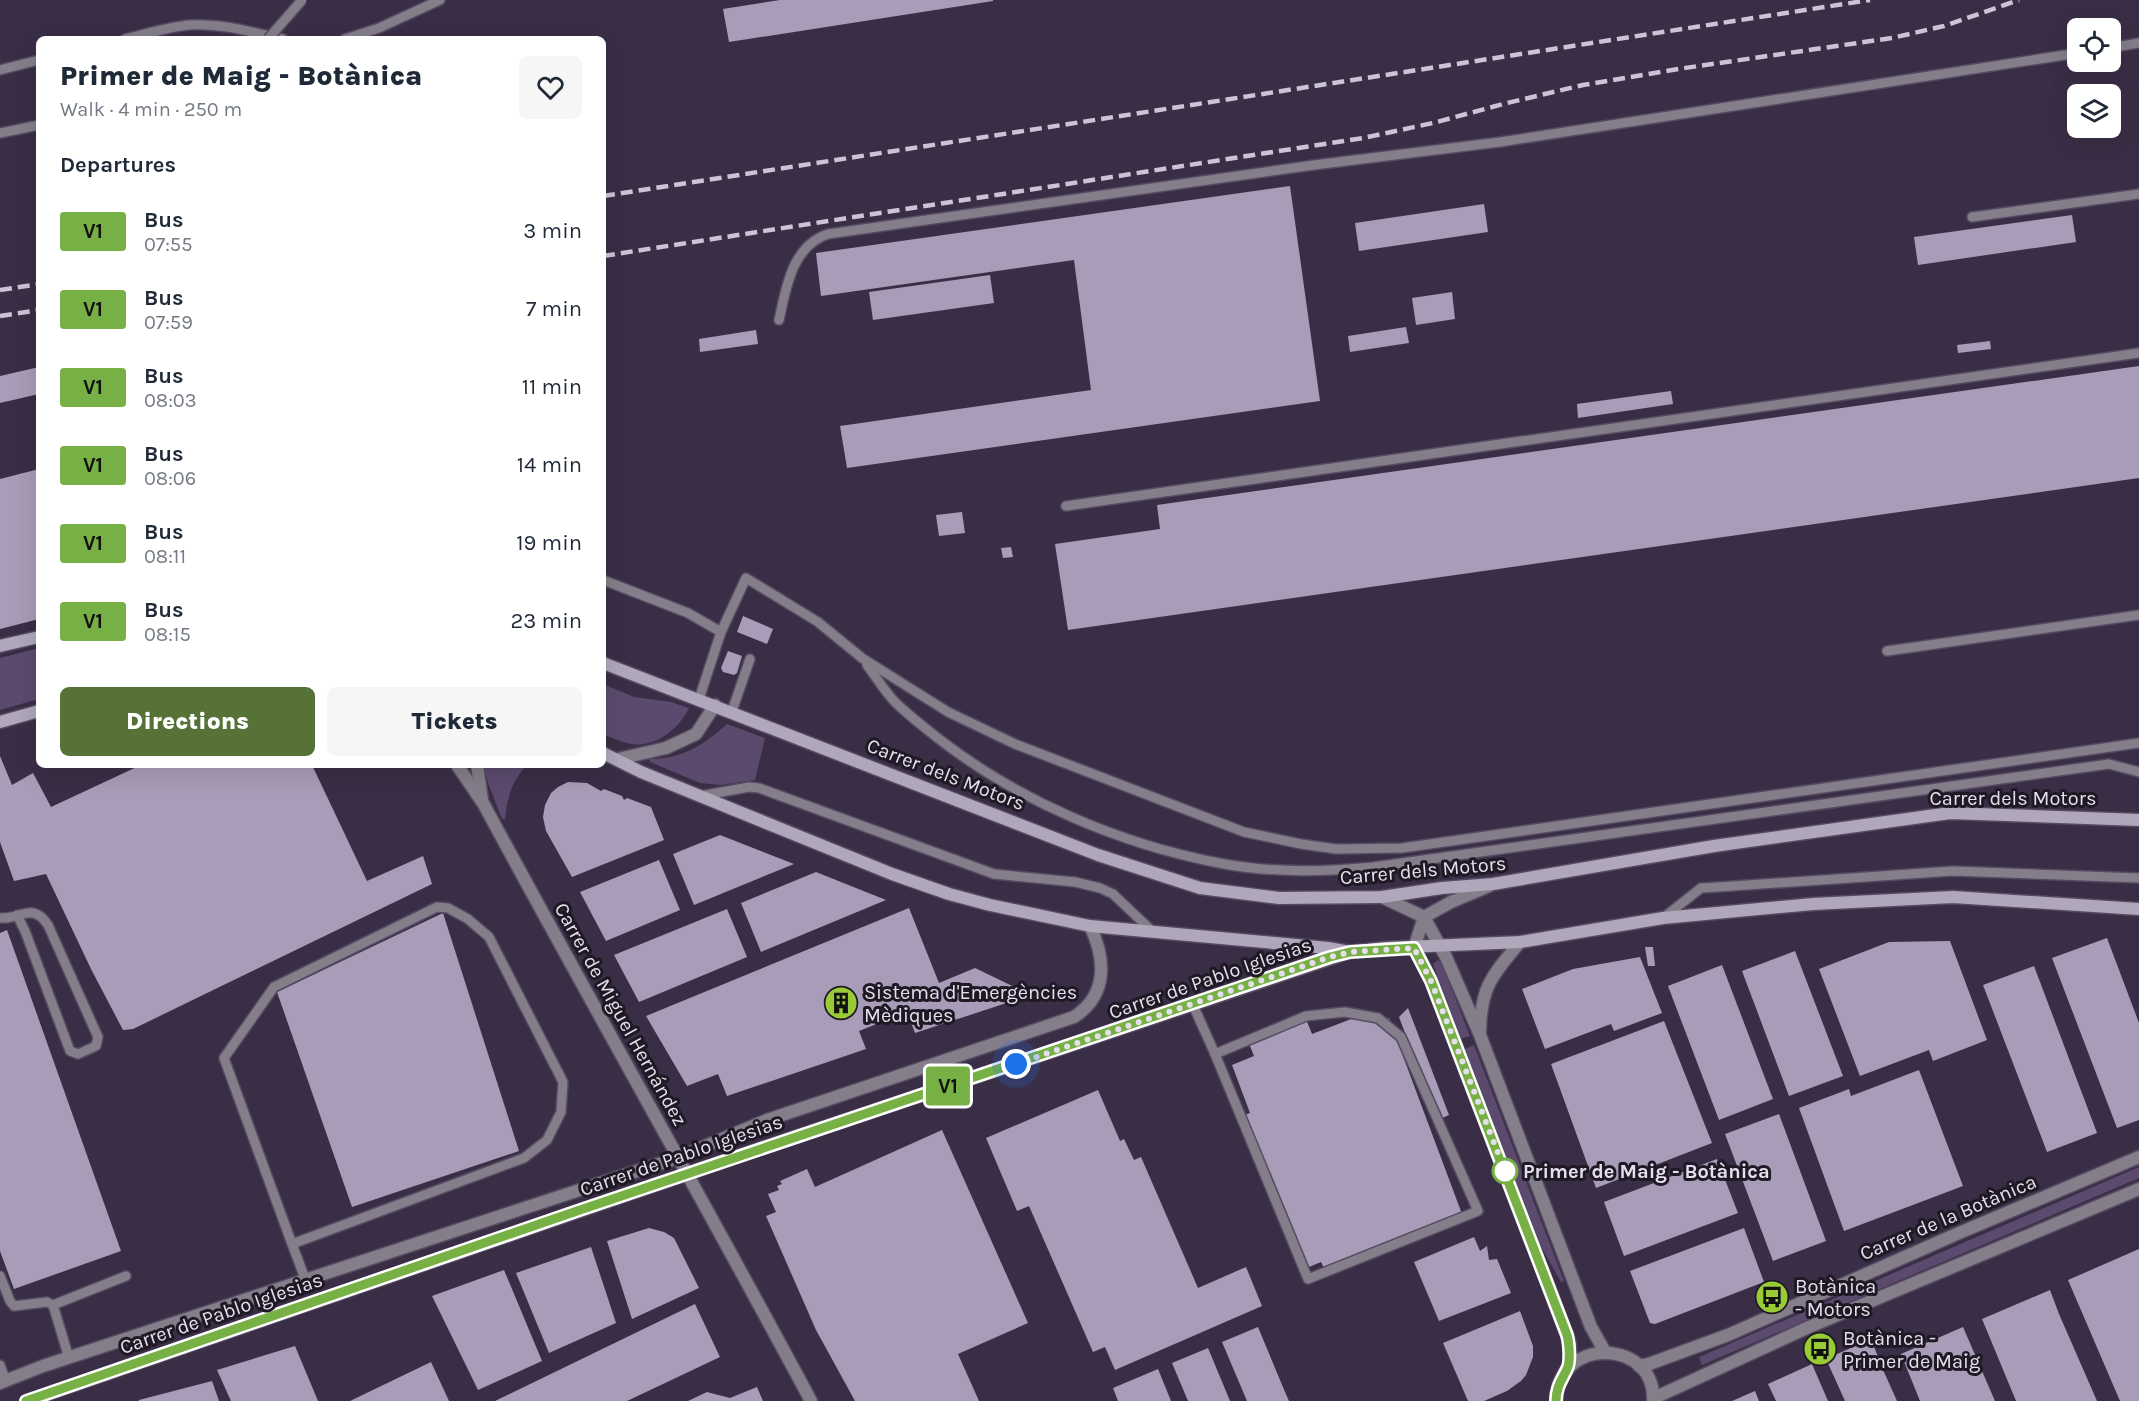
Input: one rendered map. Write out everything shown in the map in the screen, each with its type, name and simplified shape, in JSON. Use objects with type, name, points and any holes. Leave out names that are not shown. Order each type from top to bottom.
[{"type":"street","points":[[0,646],[36,638]]},
{"type":"street","name":"Carrer dels Motors","points":[[606,664],[732,711],[1098,855],[1200,888],[1279,898],[1382,897],[1442,888],[1493,884],[1714,846],[1950,813],[2139,820]]},
{"type":"street","points":[[618,759],[666,748],[696,734],[715,705]]},
{"type":"street","points":[[0,722],[36,712]]},
{"type":"street","points":[[606,754],[641,772],[891,874],[990,905],[1090,926],[1350,952],[1520,942],[1663,918],[1813,904],[1953,897],[2139,909]]},
{"type":"street","name":"Carrer de Miguel Hernández","points":[[459,768],[483,803],[677,1158],[722,1233],[811,1401]]},
{"type":"street","name":"Carrer de Miguel Hernández","points":[[477,768],[483,803]]},
{"type":"street","points":[[1493,884],[1451,902],[1424,917],[1414,948],[1431,981],[1567,1335],[1570,1345],[1569,1367]]},
{"type":"street","points":[[1382,897],[1424,917],[1440,947],[1480,1035],[1591,1327],[1605,1352]]},
{"type":"street","name":"Carrer de Pablo Iglesias","points":[[3,1382],[69,1358],[677,1158],[767,1120],[1074,1017],[1089,1002],[1100,980],[1101,954],[1090,926]]},
{"type":"street","points":[[1480,1035],[1481,1008],[1489,982],[1520,942]]},
{"type":"street","name":"Carrer de Pablo Iglesias","points":[[27,1401],[777,1143],[1350,952]]},
{"type":"street","name":"Carrer de la Botànica","points":[[1639,1366],[1728,1335],[2139,1157]]},
{"type":"street","points":[[1556,1401],[1558,1384],[1569,1367],[1586,1356],[1605,1352],[1623,1356],[1639,1366],[1650,1382],[1654,1399],[1809,1326],[2139,1189]]},
{"type":"lane","points":[[271,36],[302,0]]},
{"type":"lane","points":[[356,36],[440,0]]},
{"type":"lane","points":[[139,36],[190,25],[242,29],[271,36]]},
{"type":"lane","points":[[2121,46],[2139,43]]},
{"type":"lane","points":[[779,320],[786,290],[799,258],[811,242],[828,234],[1314,165],[1500,142],[2067,55]]},
{"type":"lane","points":[[0,70],[36,61]]},
{"type":"lane","points":[[0,133],[36,126]]},
{"type":"lane","points":[[1972,217],[2139,194]]},
{"type":"lane","points":[[1066,506],[2139,353]]},
{"type":"lane","points":[[699,699],[721,632],[746,578],[818,622],[862,658],[948,712],[1015,744],[1244,832],[1336,849],[1402,848],[2139,743]]},
{"type":"lane","points":[[606,581],[688,614],[721,632]]},
{"type":"lane","points":[[1887,651],[2139,615]]},
{"type":"lane","points":[[862,658],[894,701],[917,722],[986,773],[1021,792],[1066,813],[1142,843],[1221,863],[1262,868],[1341,870],[1373,867],[2109,764],[2139,772]]},
{"type":"lane","points":[[732,711],[750,659]]},
{"type":"lane","points":[[700,796],[749,787],[759,788],[994,874],[1094,886],[1113,894],[1152,931]]},
{"type":"lane","points":[[1663,918],[1701,888],[1718,886],[1953,871],[2139,878]]},
{"type":"lane","points":[[292,1244],[524,1158],[547,1140],[561,1112],[563,1082],[489,937],[468,919],[448,908],[437,907],[274,987],[224,1058],[292,1244],[306,1281]]},
{"type":"lane","points":[[0,928],[0,919],[17,915],[32,912],[42,915],[98,1037],[96,1046],[78,1054],[70,1051],[17,915]]},
{"type":"lane","points":[[1192,1005],[1215,1054],[1308,1279],[1478,1211],[1401,1037],[1378,1018],[1345,1012],[1306,1016],[1215,1054]]},
{"type":"lane","points":[[0,1276],[14,1306],[46,1302],[53,1305],[126,1276]]},
{"type":"lane","points":[[53,1305],[69,1358]]},
{"type":"lane","points":[[0,1365],[3,1382]]},
{"type":"shaded area","points":[[36,649],[36,700],[0,710],[0,658]]},
{"type":"shaded area","points":[[606,685],[634,697],[671,702],[689,708],[673,730],[657,740],[640,744],[624,742],[606,735]]},
{"type":"shaded area","points":[[727,724],[765,738],[755,780],[721,785],[700,783],[650,762],[650,759],[672,756],[692,749]]},
{"type":"shaded area","points":[[485,768],[525,768],[511,790],[505,819],[502,819]]},
{"type":"shaded area","points":[[1438,960],[1442,964],[1470,1036],[1461,1039],[1433,964]]},
{"type":"shaded area","points":[[1474,1045],[1564,1281],[1561,1282],[1539,1243],[1465,1049]]},
{"type":"shaded area","points":[[2139,1167],[2139,1178],[1702,1365],[1699,1357]]},
{"type":"building","points":[[780,0],[993,1],[729,42],[723,9]]},
{"type":"building","points":[[1290,186],[1320,401],[847,468],[840,426],[1091,390],[1074,260],[821,296],[816,253]]},
{"type":"building","points":[[1484,204],[1488,232],[1359,251],[1355,223]]},
{"type":"building","points":[[2072,215],[2076,242],[1918,265],[1914,237]]},
{"type":"building","points":[[990,275],[994,303],[873,320],[869,292]]},
{"type":"building","points":[[1452,292],[1455,319],[1416,325],[1412,298]]},
{"type":"building","points":[[1406,327],[1409,343],[1350,352],[1348,336]]},
{"type":"building","points":[[756,330],[758,344],[700,352],[699,339]]},
{"type":"building","points":[[1990,341],[1991,349],[1958,353],[1957,345]]},
{"type":"building","points":[[2139,366],[2139,478],[1068,630],[1055,544],[1160,529],[1157,505]]},
{"type":"building","points":[[36,368],[36,395],[0,403],[0,376]]},
{"type":"building","points":[[1671,391],[1673,404],[1578,418],[1577,404]]},
{"type":"building","points":[[36,470],[36,620],[0,629],[0,479]]},
{"type":"building","points":[[962,512],[965,533],[939,536],[936,515]]},
{"type":"building","points":[[1011,547],[1013,557],[1003,558],[1001,548]]},
{"type":"building","points":[[743,616],[773,629],[767,644],[737,632]]},
{"type":"building","points":[[728,651],[742,656],[737,673],[734,675],[723,672],[721,668]]},
{"type":"building","points":[[0,756],[12,785],[33,773],[51,807],[135,768],[313,768],[367,881],[423,856],[432,884],[133,1029],[123,1030],[46,874],[14,881],[0,842]]},
{"type":"building","points":[[568,782],[587,783],[601,791],[604,789],[622,796],[624,800],[627,798],[651,807],[664,840],[572,877],[546,831],[543,817],[545,805],[551,793]]},
{"type":"building","points":[[720,835],[794,864],[694,905],[673,854]]},
{"type":"building","points":[[659,860],[680,910],[606,941],[580,892]]},
{"type":"building","points":[[816,872],[886,900],[761,952],[741,903]]},
{"type":"building","name":"Sistema d'Emergències Mèdiques","points":[[909,908],[939,983],[975,968],[1031,995],[915,1033],[907,1012],[859,1031],[866,1049],[727,1096],[718,1074],[687,1086],[646,1016]]},
{"type":"building","points":[[727,909],[747,957],[639,1002],[614,955]]},
{"type":"building","points":[[443,913],[519,1151],[352,1207],[277,992]]},
{"type":"building","points":[[7,930],[121,1251],[14,1289],[0,1251],[0,933]]},
{"type":"building","points":[[2107,938],[2139,1023],[2139,1120],[2117,1128],[2052,958]]},
{"type":"building","points":[[1950,941],[1987,1040],[1933,1061],[1929,1050],[1860,1076],[1819,969],[1889,942]]},
{"type":"building","points":[[1645,947],[1653,947],[1655,966],[1648,966]]},
{"type":"building","points":[[1795,951],[1843,1076],[1789,1096],[1742,971]]},
{"type":"building","points":[[1640,957],[1662,1013],[1614,1031],[1611,1024],[1545,1049],[1522,989],[1573,969]]},
{"type":"building","points":[[1722,965],[1773,1099],[1719,1120],[1668,986]]},
{"type":"building","points":[[2034,966],[2097,1133],[2047,1152],[1983,985]]},
{"type":"building","points":[[1408,1008],[1449,1115],[1438,1120],[1399,1017]]},
{"type":"building","points":[[1371,1011],[1390,1019],[1388,1023],[1391,1024],[1465,1222],[1364,1261],[1326,1272],[1321,1262],[1302,1270],[1244,1115],[1250,1113],[1232,1065],[1254,1056],[1248,1041],[1306,1019],[1312,1034],[1369,1014]]},
{"type":"building","points":[[1664,1021],[1712,1143],[1596,1188],[1551,1064]]},
{"type":"building","points":[[1919,1070],[1963,1186],[1844,1231],[1799,1108],[1849,1089],[1851,1096]]},
{"type":"building","points":[[1098,1090],[1120,1141],[1124,1139],[1134,1160],[1141,1157],[1198,1288],[1246,1267],[1262,1306],[1115,1370],[1105,1347],[1093,1352],[1029,1206],[1017,1211],[986,1138]]},
{"type":"building","points":[[1779,1114],[1826,1241],[1773,1261],[1725,1134]]},
{"type":"building","points":[[942,1130],[1028,1323],[958,1354],[979,1401],[855,1401],[816,1330],[766,1216],[776,1212],[768,1194],[779,1190],[777,1186],[782,1184],[780,1181],[807,1169],[815,1187]]},
{"type":"building","points":[[1717,1159],[1738,1213],[1624,1256],[1604,1202]]},
{"type":"building","points":[[649,1228],[664,1232],[674,1238],[699,1288],[632,1319],[607,1241]]},
{"type":"building","points":[[1744,1228],[1764,1282],[1655,1324],[1650,1323],[1630,1271]]},
{"type":"building","points":[[1474,1237],[1480,1251],[1487,1246],[1489,1260],[1497,1259],[1511,1293],[1439,1321],[1414,1262]]},
{"type":"building","points":[[591,1247],[616,1323],[549,1353],[516,1273]]},
{"type":"building","points":[[2139,1249],[2139,1401],[2120,1401],[2068,1280]]},
{"type":"building","points":[[504,1270],[542,1361],[478,1390],[432,1296]]},
{"type":"building","points":[[2050,1290],[2097,1401],[2016,1401],[1982,1319]]},
{"type":"building","points":[[695,1304],[720,1357],[627,1401],[495,1401]]},
{"type":"building","points":[[1520,1311],[1533,1346],[1533,1357],[1526,1375],[1507,1391],[1484,1401],[1468,1401],[1443,1343]]},
{"type":"building","points":[[1258,1327],[1289,1401],[1247,1401],[1222,1342]]},
{"type":"building","points":[[1963,1327],[1995,1401],[1920,1401],[1901,1354]]},
{"type":"building","points":[[1871,1339],[1897,1401],[1845,1401],[1826,1359]]},
{"type":"building","points":[[295,1346],[318,1401],[231,1401],[217,1370]]},
{"type":"building","points":[[1208,1348],[1230,1401],[1188,1401],[1172,1363]]},
{"type":"building","points":[[431,1362],[449,1401],[350,1401]]},
{"type":"building","points":[[1812,1364],[1828,1401],[1776,1401],[1768,1384]]},
{"type":"building","points":[[1158,1369],[1171,1401],[1118,1401],[1113,1388]]},
{"type":"building","points":[[212,1381],[219,1401],[139,1401],[139,1400]]},
{"type":"building","points":[[757,1387],[763,1401],[688,1401],[707,1392],[730,1398]]},
{"type":"building","points":[[1755,1391],[1759,1401],[1732,1401]]},
{"type":"railway","points":[[606,196],[1870,0]]},
{"type":"railway","points":[[606,256],[1363,138],[1433,123],[1583,85],[1892,38],[1944,26],[2019,0]]},
{"type":"railway","points":[[0,290],[36,284]]},
{"type":"railway","points":[[0,316],[36,310]]},
{"type":"bus line","name":"V1","points":[[26,1401],[577,1211],[1330,957],[1385,948],[1414,948],[1431,981],[1505,1170],[1570,1345],[1569,1367],[1558,1384],[1556,1401]]},
{"type":"place","name":"Sistema d'Emergències Mèdiques","points":[[841,1003]]},
{"type":"place","name":"Primer de Maig - Botànica","points":[[1505,1171]]},
{"type":"place","name":"Botànica - Motors","points":[[1772,1297]]},
{"type":"place","name":"Botànica - Primer de Maig","points":[[1820,1349]]},
{"type":"route","points":[[1016,1064],[1330,957],[1385,948],[1414,948],[1431,981],[1505,1171]]}]
